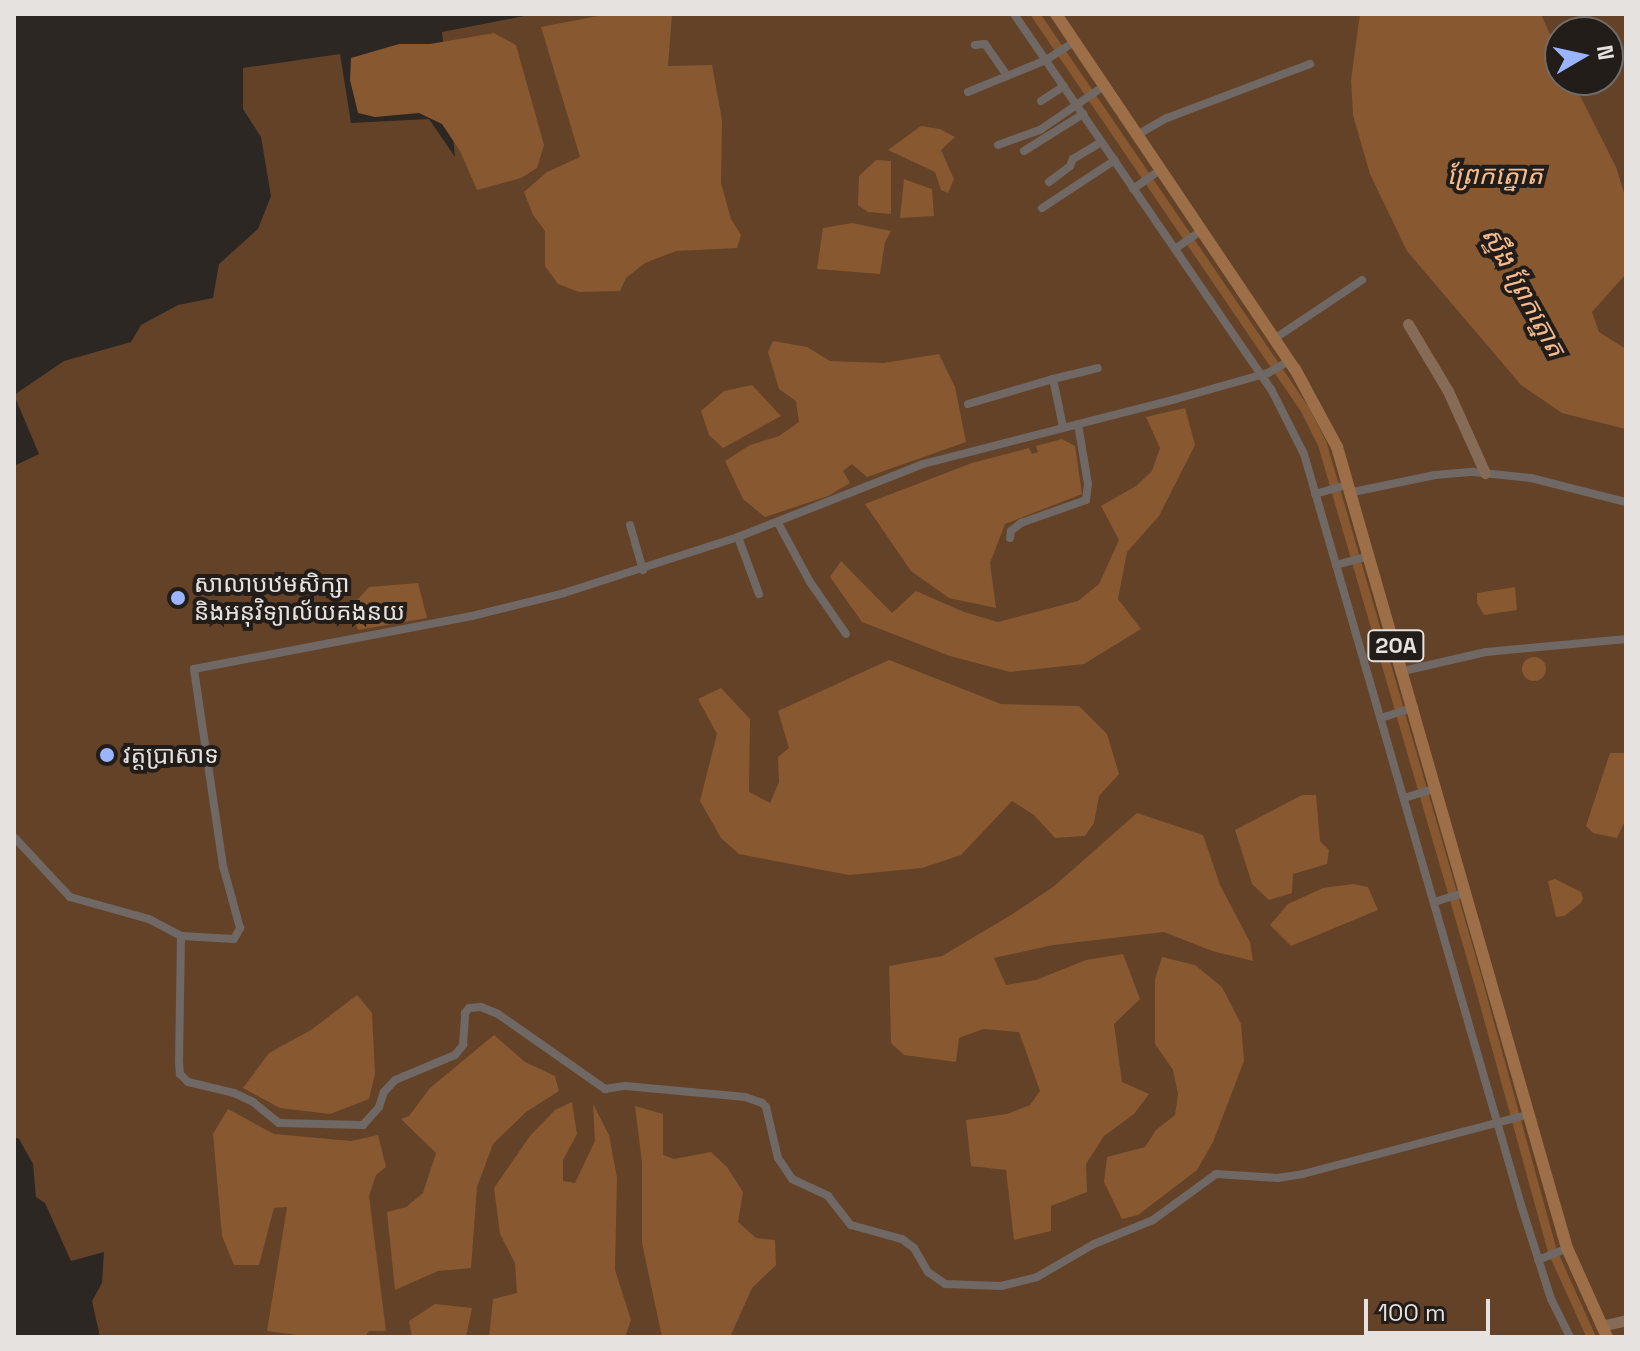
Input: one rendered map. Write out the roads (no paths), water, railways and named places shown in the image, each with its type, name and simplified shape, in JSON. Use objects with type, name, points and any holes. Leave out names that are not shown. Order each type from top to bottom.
[{"type":"main road","name":"20A","points":[[1056,14],[1070,44],[1100,89],[1137,135],[1156,173],[1202,230],[1327,425],[1351,488],[1366,558],[1414,707],[1431,790],[1467,892],[1530,1114],[1562,1250],[1604,1331]]},
{"type":"street","points":[[1014,14],[1048,58],[1101,142],[1136,187],[1175,249],[1263,374],[1295,433],[1340,564],[1381,718],[1408,797],[1434,902],[1542,1259],[1551,1299],[1570,1337]]},
{"type":"street","points":[[975,45],[985,44],[1007,76]]},
{"type":"street","points":[[968,92],[1048,58],[1070,44]]},
{"type":"street","points":[[1137,135],[1167,118],[1310,64]]},
{"type":"street","points":[[1041,101],[1064,86]]},
{"type":"street","points":[[1024,151],[1100,89]]},
{"type":"street","points":[[998,145],[1040,130],[1081,107]]},
{"type":"street","points":[[1049,182],[1070,166],[1073,159],[1101,142]]},
{"type":"street","points":[[1042,208],[1115,160]]},
{"type":"street","points":[[1136,187],[1156,173]]},
{"type":"street","points":[[1175,249],[1202,230]]},
{"type":"street","points":[[1274,339],[1362,280]]},
{"type":"street","points":[[1408,324],[1448,391],[1485,473]]},
{"type":"street","points":[[14,837],[70,897],[149,919],[181,936],[230,940],[240,932],[223,866],[194,669],[472,616],[643,570],[778,523],[878,479],[977,448],[1263,374],[1286,364]]},
{"type":"street","points":[[968,404],[1098,368]]},
{"type":"street","points":[[1053,379],[1063,427]]},
{"type":"street","points":[[1010,538],[1011,531],[1021,523],[1086,500],[1088,484],[1078,424]]},
{"type":"street","points":[[1315,494],[1435,475],[1485,473],[1531,478],[1626,502]]},
{"type":"street","points":[[778,523],[810,582],[846,634]]},
{"type":"street","points":[[630,525],[643,570]]},
{"type":"street","points":[[738,537],[759,594]]},
{"type":"street","points":[[1340,564],[1366,558]]},
{"type":"street","points":[[1403,671],[1486,652],[1626,639]]},
{"type":"street","points":[[1381,718],[1414,707]]},
{"type":"street","points":[[1408,797],[1431,790]]},
{"type":"street","points":[[1434,902],[1467,892]]},
{"type":"street","points":[[181,936],[179,1061],[180,1074],[188,1082],[234,1093],[258,1105],[279,1123],[363,1125],[379,1107],[384,1092],[395,1080],[455,1055],[463,1045],[465,1013],[469,1008],[481,1007],[498,1014],[605,1089],[625,1086],[745,1097],[762,1103],[766,1107],[778,1158],[792,1179],[828,1196],[851,1225],[902,1239],[914,1248],[928,1272],[945,1284],[1001,1286],[1037,1277],[1094,1244],[1153,1220],[1216,1174],[1278,1178],[1303,1174],[1530,1114]]},
{"type":"street","points":[[1542,1259],[1562,1250]]},
{"type":"street","points":[[1604,1331],[1626,1320]]},
{"type":"water","points":[[608,14],[672,14],[668,66],[712,65],[722,120],[721,183],[731,219],[741,235],[737,248],[676,251],[645,263],[626,278],[620,291],[579,292],[558,284],[545,266],[545,231],[533,215],[524,192],[547,172],[580,157],[541,27]]},
{"type":"water","name":"ព្រែកត្នោត","points":[[1360,14],[1541,14],[1544,21],[1544,96],[1580,96],[1616,167],[1626,199],[1626,274],[1592,312],[1599,332],[1626,349],[1626,429],[1562,413],[1521,385],[1407,251],[1370,174],[1353,115],[1351,80]]},
{"type":"water","points":[[494,33],[516,45],[544,145],[537,168],[521,178],[477,190],[460,151],[442,124],[419,113],[375,117],[358,113],[350,80],[351,58],[399,44],[430,44]]},
{"type":"water","points":[[921,126],[940,129],[955,137],[941,150],[954,179],[948,193],[941,190],[935,172],[888,150]]},
{"type":"water","points":[[876,160],[891,161],[891,214],[868,212],[858,205],[859,176]]},
{"type":"water","points":[[904,179],[932,189],[934,216],[900,218]]},
{"type":"water","points":[[852,223],[891,231],[885,242],[880,274],[817,269],[823,228]]},
{"type":"water","points":[[773,341],[807,347],[830,361],[884,363],[939,354],[955,387],[966,442],[867,477],[852,464],[843,471],[850,483],[828,496],[765,517],[743,499],[725,461],[750,445],[779,436],[799,422],[796,401],[779,389],[768,352]]},
{"type":"water","points":[[752,385],[781,416],[723,448],[709,435],[701,411],[724,391]]},
{"type":"water","points":[[1185,408],[1195,445],[1159,516],[1127,552],[1118,599],[1141,629],[1084,664],[1010,672],[950,656],[862,622],[830,577],[841,561],[892,613],[916,591],[964,612],[998,622],[1078,601],[1099,584],[1119,540],[1101,506],[1136,486],[1152,471],[1160,448],[1146,417]]},
{"type":"water","points":[[1062,439],[1075,446],[1082,494],[1005,524],[990,563],[996,608],[949,598],[911,571],[865,504],[972,463],[1029,448],[1032,454],[1038,452],[1036,446]]},
{"type":"water","points":[[418,583],[427,618],[358,630],[351,607],[369,587]]},
{"type":"water","points":[[1515,587],[1517,610],[1484,615],[1477,603],[1477,593]]},
{"type":"water","points":[[1534,657],[1542,661],[1546,669],[1542,677],[1534,681],[1526,677],[1522,669],[1526,661]]},
{"type":"water","points":[[889,660],[1001,704],[1079,706],[1107,734],[1119,774],[1099,796],[1094,823],[1085,836],[1055,838],[1034,815],[1012,801],[961,855],[922,868],[849,875],[739,854],[721,838],[700,801],[717,734],[698,699],[721,688],[750,719],[749,792],[770,803],[779,782],[778,757],[789,748],[778,711]]},
{"type":"water","points":[[1610,753],[1626,753],[1626,819],[1617,838],[1593,833],[1586,826]]},
{"type":"water","points":[[1302,795],[1316,795],[1320,841],[1329,850],[1327,864],[1293,874],[1292,893],[1269,900],[1252,884],[1235,830]]},
{"type":"water","points":[[1137,813],[1203,835],[1220,885],[1250,942],[1253,961],[1212,951],[1164,932],[1053,945],[994,958],[1006,985],[1036,980],[1086,960],[1123,954],[1140,999],[1114,1024],[1122,1082],[1149,1094],[1134,1114],[1104,1136],[1086,1164],[1087,1192],[1051,1206],[1051,1231],[1014,1240],[1006,1170],[971,1166],[966,1120],[1007,1114],[1030,1105],[1040,1091],[1019,1032],[983,1029],[959,1038],[956,1062],[904,1055],[891,1043],[889,966],[942,956],[1011,915],[1053,887]]},
{"type":"water","points":[[1555,879],[1581,892],[1583,898],[1564,916],[1556,917],[1548,881]]},
{"type":"water","points":[[1353,884],[1368,887],[1378,910],[1291,946],[1270,925],[1288,904],[1323,888]]},
{"type":"water","points":[[1162,957],[1195,965],[1222,987],[1241,1024],[1244,1061],[1213,1142],[1197,1170],[1138,1215],[1122,1219],[1104,1182],[1107,1157],[1145,1147],[1156,1130],[1175,1115],[1178,1094],[1173,1070],[1155,1044],[1155,979]]},
{"type":"water","points":[[357,995],[372,1013],[375,1074],[369,1099],[330,1114],[280,1108],[243,1088],[269,1053],[311,1030]]},
{"type":"water","points":[[494,1035],[525,1062],[555,1076],[559,1091],[526,1112],[493,1144],[477,1187],[471,1268],[438,1271],[395,1290],[387,1212],[406,1207],[423,1193],[436,1153],[401,1119],[409,1116],[430,1088]]},
{"type":"water","points":[[572,1102],[577,1134],[563,1160],[563,1181],[575,1183],[595,1141],[593,1104],[609,1135],[617,1178],[615,1270],[631,1320],[625,1337],[489,1337],[493,1299],[517,1293],[515,1263],[500,1234],[494,1188],[530,1136],[555,1110]]},
{"type":"water","points":[[635,1106],[663,1114],[663,1155],[674,1159],[711,1152],[727,1167],[743,1192],[738,1222],[756,1238],[775,1240],[776,1265],[752,1288],[730,1337],[662,1337],[642,1243],[642,1163]]},
{"type":"water","points":[[228,1109],[274,1134],[351,1141],[378,1135],[386,1167],[376,1175],[369,1196],[386,1331],[369,1331],[365,1337],[313,1337],[267,1331],[287,1207],[274,1208],[259,1265],[234,1265],[222,1236],[213,1134]]},
{"type":"water","points":[[435,1304],[472,1308],[466,1337],[412,1337],[409,1321]]},
{"type":"waterway","points":[[1035,14],[1304,408],[1322,444],[1476,975],[1552,1251],[1591,1337]]},
{"type":"place","name":"សាលាបឋមសិក្សា និងអនុវិទ្យាល័យគងនយ","points":[[178,598]]},
{"type":"place","name":"វត្តប្រាសាទ","points":[[107,755]]},
{"type":"water label","name":"ស្ទឹង ព្រែកត្នោត","points":[[1523,292]]}]
